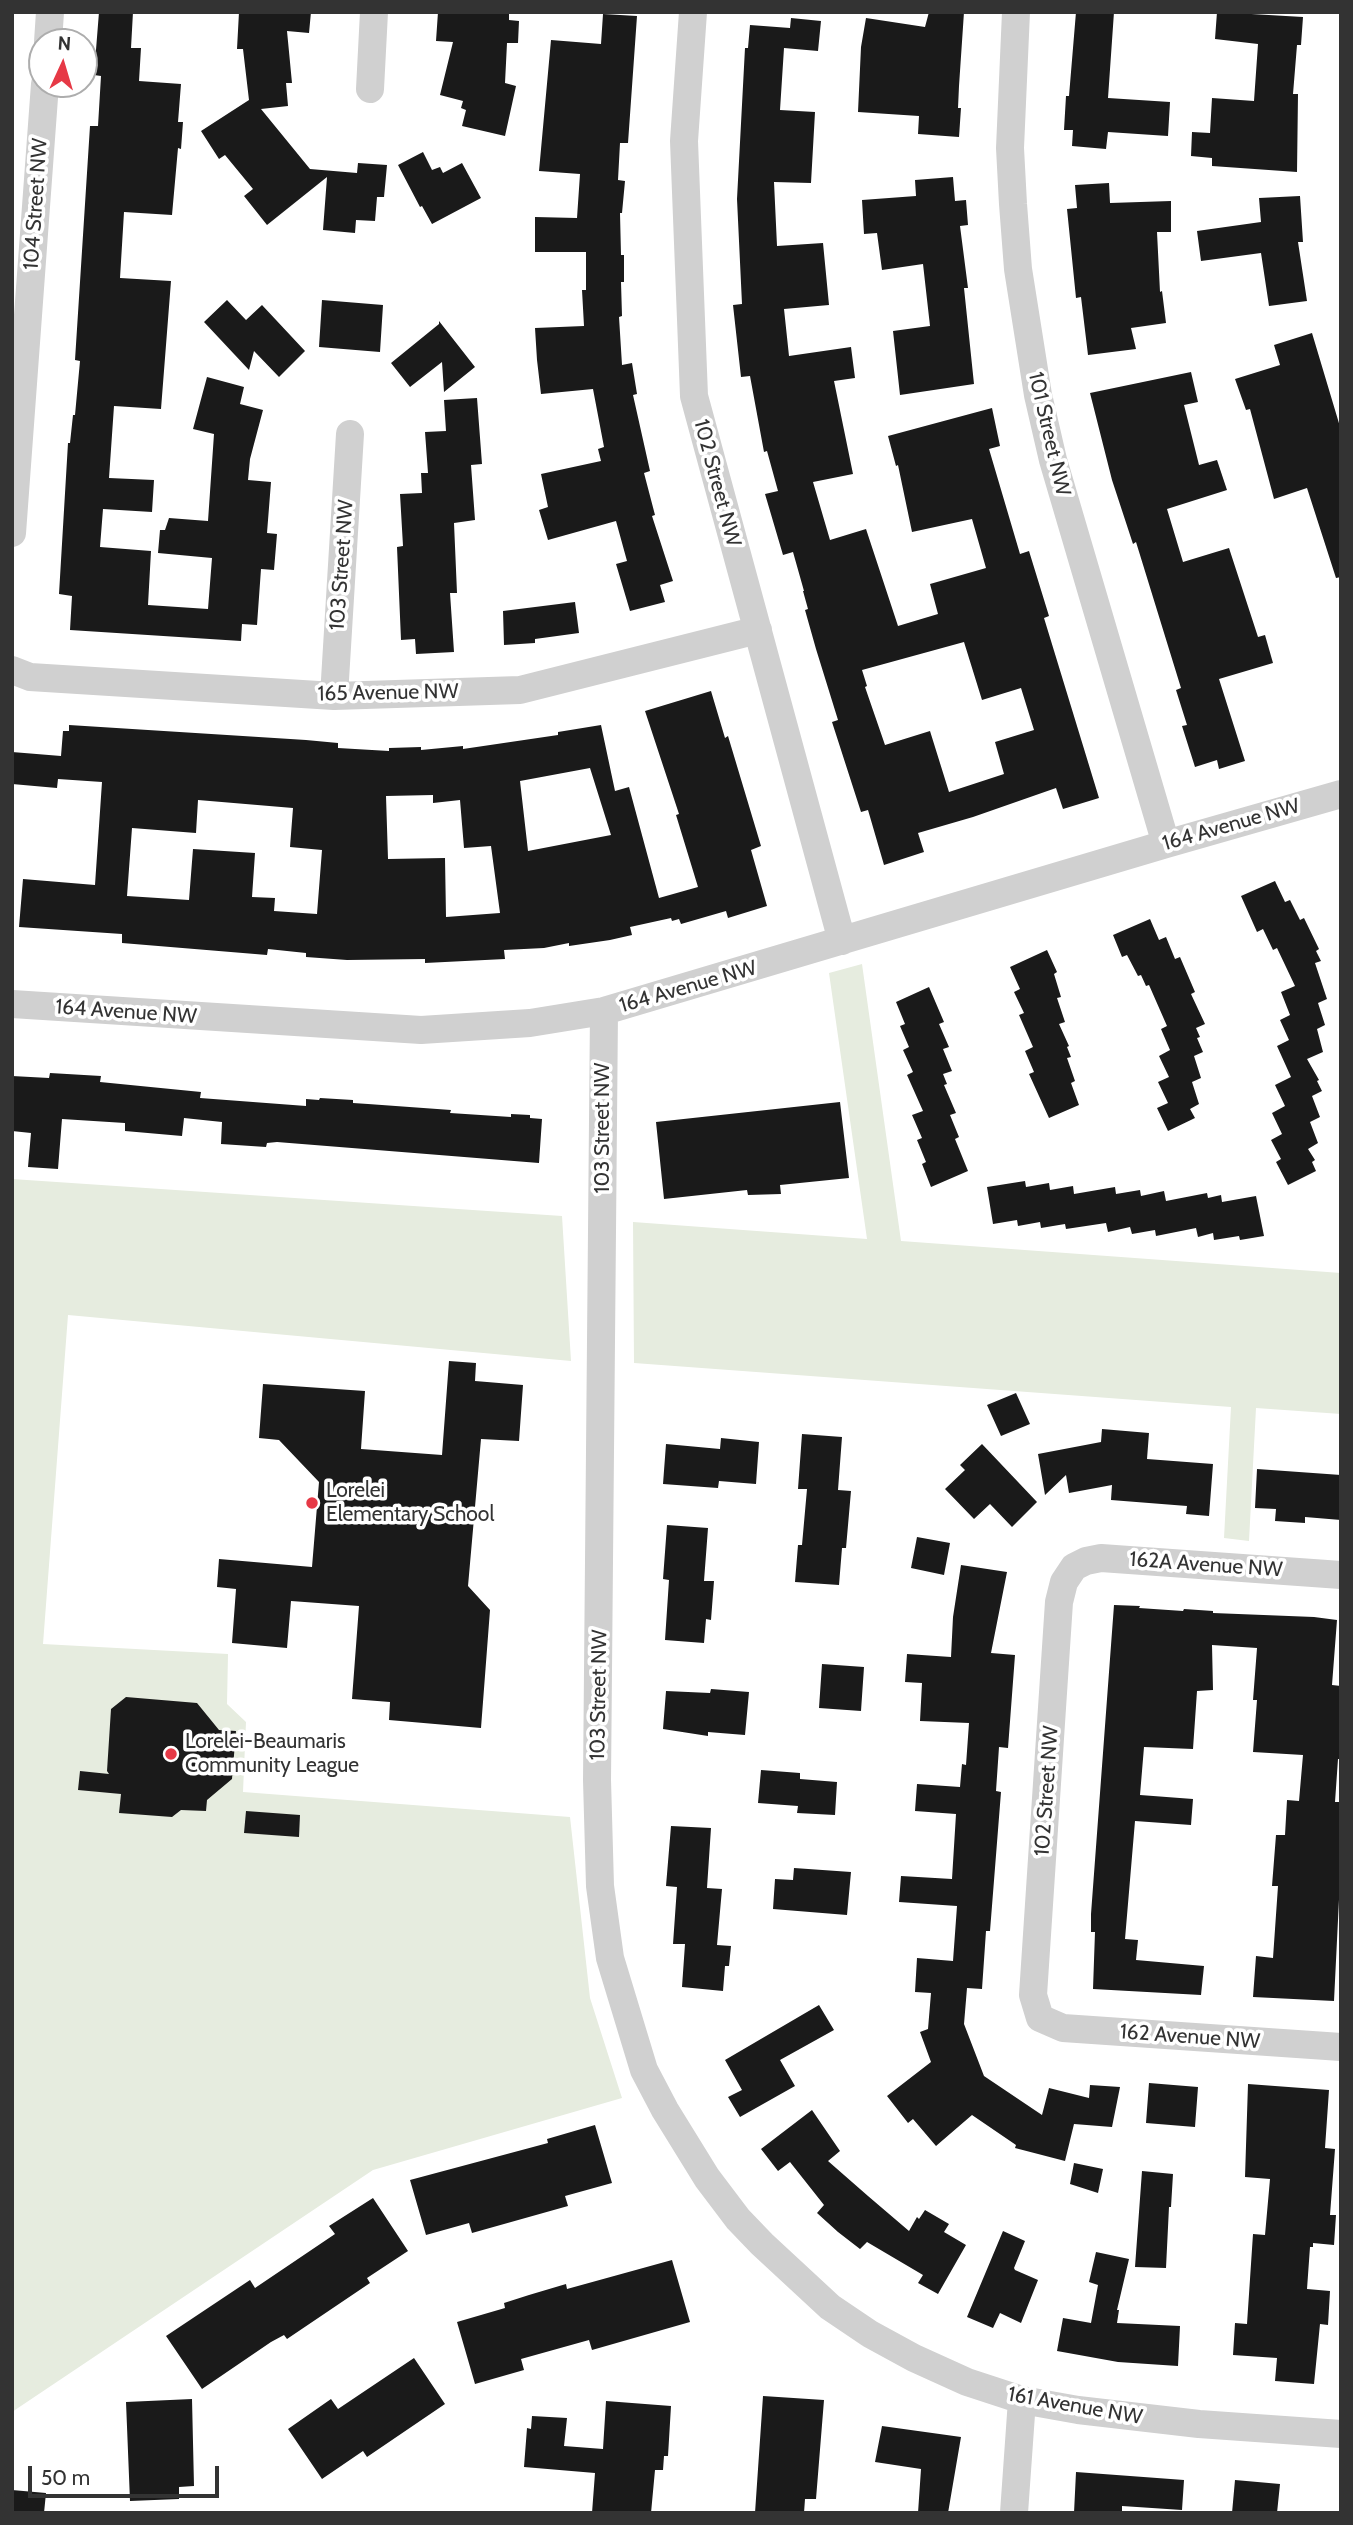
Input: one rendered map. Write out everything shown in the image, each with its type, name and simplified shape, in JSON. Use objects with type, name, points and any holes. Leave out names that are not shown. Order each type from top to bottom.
[{"type":"street","points":[[370,89],[374,12]]},
{"type":"street","name":"102 Street NW","points":[[693,12],[684,141],[694,396],[842,941]]},
{"type":"street","name":"101 Street NW","points":[[1016,12],[1010,148],[1013,204],[1020,282],[1038,395],[1053,460],[1166,844]]},
{"type":"street","name":"104 Street NW","points":[[12,533],[44,98]]},
{"type":"street","name":"103 Street NW","points":[[334,696],[350,434]]},
{"type":"street","name":"165 Avenue NW","points":[[12,670],[30,677],[334,696],[520,691],[758,630]]},
{"type":"street","name":"164 Avenue NW","points":[[12,1004],[421,1030],[530,1023],[604,1011],[1341,794]]},
{"type":"street","name":"103 Street NW","points":[[604,1011],[597,1780],[600,1885],[610,1958],[640,2057],[665,2110],[700,2168],[738,2219],[830,2307]]},
{"type":"street","name":"162A Avenue NW","points":[[1074,1567],[1101,1558],[1341,1575]]},
{"type":"street","name":"102 Street NW","points":[[1040,2018],[1033,1996],[1059,1602],[1064,1582],[1074,1567]]},
{"type":"street","name":"162 Avenue NW","points":[[1040,2018],[1063,2028],[1341,2047]]},
{"type":"street","name":"161 Avenue NW","points":[[830,2307],[870,2334],[914,2358],[967,2382],[1022,2400],[1136,2418],[1341,2434]]},
{"type":"street","points":[[1014,2513],[1022,2400]]},
{"type":"shaded area","points":[[862,964],[901,1241],[1341,1273],[1341,1414],[1256,1408],[1249,1541],[1224,1538],[1231,1407],[634,1363],[633,1222],[867,1239],[829,973]]},
{"type":"shaded area","points":[[12,1179],[562,1216],[571,1361],[68,1315],[43,1644],[228,1654],[227,1704],[246,1722],[243,1792],[570,1817],[590,1998],[622,2098],[373,2170],[12,2412]]},
{"type":"building","points":[[99,12],[133,12],[131,48],[141,48],[139,81],[181,84],[178,122],[183,122],[172,215],[124,212],[120,278],[171,281],[161,409],[114,406],[109,478],[154,480],[152,512],[103,509],[100,547],[151,551],[148,605],[208,609],[212,558],[158,553],[160,530],[165,530],[169,518],[208,521],[214,434],[193,429],[207,377],[244,387],[240,404],[263,410],[250,459],[248,480],[271,482],[267,533],[277,534],[274,570],[261,569],[257,625],[242,624],[241,641],[70,630],[72,596],[59,594],[68,443],[75,415],[80,361],[75,360],[90,126],[98,126],[101,76],[98,76]]},
{"type":"building","points":[[239,12],[311,12],[309,33],[287,31],[292,83],[286,83],[288,106],[261,109],[310,169],[357,173],[358,163],[387,165],[384,197],[377,197],[375,221],[356,220],[355,233],[323,230],[327,177],[267,225],[244,196],[253,189],[225,155],[219,159],[201,131],[249,100],[243,49],[237,49]]},
{"type":"building","points":[[438,12],[509,12],[509,20],[519,21],[518,43],[507,43],[505,83],[516,86],[505,136],[462,126],[466,110],[461,108],[463,101],[440,95],[453,42],[436,41]]},
{"type":"building","points":[[929,12],[964,12],[958,108],[961,108],[959,137],[918,134],[919,116],[858,112],[861,47],[866,18],[925,27]]},
{"type":"building","points":[[1076,12],[1114,12],[1108,98],[1170,102],[1168,136],[1108,132],[1106,149],[1072,146],[1073,130],[1064,130]]},
{"type":"building","points":[[1217,12],[1303,17],[1301,45],[1297,45],[1293,94],[1298,94],[1297,172],[1212,166],[1212,158],[1191,156],[1192,132],[1210,133],[1212,98],[1254,101],[1258,44],[1215,39]]},
{"type":"building","points":[[603,14],[637,16],[628,143],[620,143],[618,180],[625,181],[620,213],[621,255],[624,255],[624,282],[621,282],[622,316],[619,317],[622,365],[632,363],[637,394],[633,395],[650,471],[644,473],[655,515],[652,516],[673,581],[660,585],[665,602],[630,611],[616,564],[627,561],[616,521],[548,540],[539,510],[548,507],[541,474],[601,461],[598,449],[604,447],[593,389],[541,394],[535,328],[584,326],[582,290],[586,290],[586,252],[535,252],[535,217],[577,218],[580,174],[539,171],[551,40],[601,44]]},
{"type":"building","points":[[791,18],[821,21],[818,51],[784,48],[780,110],[815,112],[811,183],[774,182],[777,246],[823,243],[829,305],[784,309],[789,356],[851,347],[855,378],[834,381],[853,474],[813,482],[830,540],[866,529],[898,626],[938,614],[930,584],[986,568],[972,519],[912,532],[898,465],[896,466],[888,436],[992,408],[1000,446],[989,449],[1020,554],[1029,551],[1049,616],[1044,618],[1099,798],[1063,809],[1056,788],[918,833],[924,852],[884,865],[868,810],[861,812],[832,722],[838,720],[805,610],[808,609],[793,552],[783,555],[765,494],[778,491],[767,451],[764,452],[750,376],[741,377],[733,305],[742,304],[737,199],[745,48],[748,48],[750,25],[790,28]],"holes":[[[964,642],[982,700],[1021,688],[1034,730],[995,742],[1004,774],[949,792],[930,731],[885,745],[865,687],[867,686],[862,670]]]},
{"type":"building","points":[[423,152],[432,170],[440,167],[443,173],[462,163],[481,198],[432,224],[398,165]]},
{"type":"building","points":[[953,177],[955,201],[966,200],[968,225],[960,226],[968,288],[964,288],[974,384],[900,395],[893,331],[930,326],[923,264],[882,270],[877,233],[864,234],[862,200],[916,196],[915,180]]},
{"type":"building","points":[[1109,183],[1110,203],[1171,201],[1171,232],[1157,232],[1160,292],[1162,291],[1166,323],[1131,328],[1136,349],[1088,355],[1081,297],[1076,298],[1067,209],[1077,208],[1075,185]]},
{"type":"building","points":[[1300,196],[1303,242],[1298,242],[1307,301],[1269,306],[1261,253],[1201,261],[1197,231],[1261,222],[1259,198]]},
{"type":"building","points":[[227,300],[246,320],[262,305],[305,351],[279,377],[254,351],[249,370],[204,322]]},
{"type":"building","points":[[322,300],[383,305],[380,352],[319,347]]},
{"type":"building","points":[[439,321],[475,367],[444,392],[442,362],[410,387],[391,363],[439,324]]},
{"type":"building","points":[[1312,333],[1341,430],[1341,577],[1336,578],[1307,488],[1274,499],[1250,409],[1246,410],[1235,379],[1280,365],[1274,345]]},
{"type":"building","points":[[1191,372],[1198,402],[1184,405],[1199,465],[1217,460],[1227,490],[1167,509],[1183,562],[1229,548],[1258,637],[1265,635],[1273,663],[1219,679],[1245,761],[1219,769],[1217,760],[1195,767],[1182,726],[1187,725],[1176,690],[1181,688],[1136,542],[1133,544],[1112,480],[1090,393]]},
{"type":"building","points":[[477,398],[482,464],[471,465],[475,520],[454,523],[457,593],[450,593],[454,652],[416,654],[415,639],[401,640],[397,547],[403,546],[400,494],[422,493],[421,473],[428,473],[425,432],[446,431],[444,400]]},
{"type":"building","points":[[575,602],[579,633],[535,639],[535,643],[504,645],[503,611]]},
{"type":"building","points":[[711,691],[725,738],[728,736],[761,846],[751,850],[767,906],[728,918],[726,911],[681,924],[679,919],[672,921],[671,918],[630,927],[632,935],[610,940],[569,946],[569,943],[544,948],[504,950],[505,959],[425,963],[425,959],[347,960],[306,957],[306,953],[268,949],[267,955],[122,943],[122,934],[19,927],[23,879],[95,885],[102,782],[58,779],[57,788],[12,784],[12,752],[61,756],[63,731],[69,731],[69,725],[306,740],[338,743],[338,748],[389,751],[389,748],[421,747],[421,750],[463,746],[463,749],[558,735],[558,732],[601,725],[615,791],[629,787],[659,898],[698,887],[676,815],[679,814],[645,711]],"holes":[[[590,768],[611,835],[528,851],[520,781]],[[433,795],[433,803],[460,800],[464,848],[491,846],[500,913],[446,917],[445,858],[388,859],[386,796]],[[198,800],[293,808],[290,847],[322,850],[317,914],[274,911],[275,898],[252,897],[255,853],[193,849],[189,900],[127,896],[132,828],[196,833]]]},
{"type":"building","points":[[1275,881],[1285,902],[1290,900],[1300,920],[1304,918],[1319,949],[1316,951],[1321,961],[1315,963],[1327,999],[1318,1003],[1325,1025],[1317,1029],[1323,1052],[1307,1059],[1322,1091],[1312,1096],[1320,1117],[1310,1122],[1318,1143],[1308,1149],[1315,1160],[1312,1162],[1316,1171],[1288,1185],[1276,1162],[1281,1159],[1271,1140],[1282,1134],[1272,1113],[1285,1106],[1275,1085],[1291,1077],[1277,1046],[1289,1040],[1280,1020],[1290,1015],[1281,992],[1295,986],[1277,948],[1273,950],[1263,929],[1257,932],[1241,896]]},
{"type":"building","points":[[1150,919],[1159,940],[1166,937],[1175,959],[1180,957],[1195,992],[1191,994],[1205,1024],[1196,1028],[1203,1052],[1194,1056],[1201,1078],[1192,1082],[1199,1104],[1190,1109],[1195,1118],[1168,1131],[1157,1108],[1168,1103],[1158,1082],[1169,1077],[1159,1056],[1170,1050],[1161,1029],[1167,1026],[1149,985],[1146,986],[1141,975],[1138,976],[1127,955],[1122,957],[1113,935]]},
{"type":"building","points":[[1047,950],[1057,972],[1054,974],[1061,997],[1057,998],[1065,1022],[1059,1024],[1069,1046],[1067,1047],[1071,1057],[1067,1058],[1075,1081],[1071,1083],[1079,1105],[1049,1118],[1029,1074],[1034,1072],[1025,1051],[1033,1047],[1019,1015],[1024,1013],[1014,992],[1020,989],[1010,967]]},
{"type":"building","points":[[929,987],[944,1022],[939,1024],[949,1047],[943,1049],[952,1071],[943,1074],[947,1084],[944,1085],[956,1113],[950,1115],[959,1137],[955,1139],[968,1171],[931,1187],[922,1164],[926,1162],[917,1140],[922,1138],[912,1115],[923,1111],[907,1075],[913,1072],[903,1050],[909,1047],[900,1026],[905,1024],[896,1002]]},
{"type":"building","points":[[50,1073],[101,1076],[100,1082],[201,1092],[200,1098],[306,1106],[306,1099],[320,1098],[451,1110],[450,1113],[511,1117],[511,1114],[530,1115],[530,1118],[542,1119],[539,1163],[277,1142],[267,1143],[266,1147],[221,1144],[222,1122],[184,1118],[182,1136],[125,1131],[125,1123],[62,1119],[58,1169],[28,1167],[31,1133],[12,1131],[12,1076],[49,1078]]},
{"type":"building","points":[[840,1102],[849,1178],[780,1185],[781,1194],[748,1195],[747,1190],[664,1199],[656,1122]]},
{"type":"building","points":[[1025,1181],[1026,1187],[1049,1183],[1050,1190],[1073,1186],[1074,1194],[1115,1187],[1116,1194],[1140,1190],[1141,1196],[1164,1191],[1166,1201],[1207,1193],[1208,1198],[1221,1195],[1222,1202],[1256,1196],[1264,1236],[1214,1240],[1213,1233],[1198,1237],[1196,1228],[1156,1236],[1155,1230],[1132,1234],[1130,1227],[1108,1232],[1106,1223],[1066,1229],[1065,1224],[1041,1228],[1040,1222],[1018,1226],[1017,1220],[993,1224],[987,1187]]},
{"type":"building","name":"Lorelei Elementary School","points":[[449,1361],[476,1363],[475,1381],[523,1385],[519,1441],[481,1439],[468,1586],[490,1610],[481,1728],[389,1720],[390,1702],[352,1699],[359,1606],[291,1601],[287,1648],[232,1643],[236,1589],[217,1587],[219,1559],[312,1567],[319,1482],[279,1440],[259,1438],[263,1384],[365,1391],[361,1449],[442,1455]]},
{"type":"building","points":[[1016,1393],[1030,1424],[1001,1436],[987,1405]]},
{"type":"building","points":[[1102,1429],[1149,1433],[1147,1459],[1213,1464],[1209,1516],[1186,1514],[1187,1506],[1111,1500],[1112,1485],[1069,1493],[1066,1475],[1045,1495],[1038,1454],[1101,1442]]},
{"type":"building","points":[[802,1434],[842,1437],[838,1490],[851,1491],[846,1548],[842,1548],[839,1585],[795,1582],[798,1545],[802,1545],[807,1489],[798,1489]]},
{"type":"building","points":[[721,1438],[759,1442],[756,1484],[719,1481],[718,1488],[663,1484],[666,1444],[720,1449]]},
{"type":"building","points":[[982,1444],[1037,1502],[1012,1527],[990,1504],[974,1519],[945,1489],[965,1470],[960,1465]]},
{"type":"building","points":[[1257,1469],[1341,1475],[1341,1520],[1305,1517],[1305,1523],[1275,1521],[1276,1509],[1255,1508]]},
{"type":"building","points":[[667,1525],[708,1528],[704,1581],[714,1581],[711,1620],[706,1619],[704,1643],[665,1640],[669,1580],[663,1579]]},
{"type":"building","points":[[917,1537],[950,1543],[944,1575],[911,1568]]},
{"type":"building","points":[[961,1565],[1007,1572],[991,1653],[1015,1655],[1008,1748],[999,1747],[996,1791],[1001,1792],[990,1931],[986,1931],[982,1989],[967,1988],[964,2024],[984,2076],[1042,2115],[1049,2088],[1089,2098],[1090,2085],[1120,2087],[1112,2127],[1074,2124],[1065,2161],[1015,2148],[1016,2145],[972,2115],[936,2146],[913,2119],[908,2123],[887,2096],[931,2062],[920,2032],[928,2029],[931,1993],[915,1992],[917,1958],[953,1961],[957,1906],[899,1902],[901,1876],[952,1879],[956,1814],[915,1811],[917,1784],[960,1787],[962,1764],[966,1765],[969,1723],[920,1721],[922,1683],[905,1682],[907,1654],[951,1657],[953,1617]]},
{"type":"building","points":[[1114,1605],[1337,1620],[1332,1685],[1341,1686],[1341,1759],[1338,1759],[1335,1802],[1341,1802],[1341,1859],[1334,2001],[1253,1997],[1256,1956],[1273,1958],[1278,1886],[1272,1886],[1276,1835],[1285,1835],[1287,1800],[1299,1801],[1303,1755],[1253,1752],[1257,1648],[1212,1645],[1213,1690],[1197,1691],[1193,1749],[1144,1747],[1140,1795],[1193,1799],[1191,1825],[1135,1821],[1125,1939],[1138,1940],[1136,1960],[1204,1966],[1201,1995],[1093,1989],[1095,1932],[1091,1932],[1091,1914]]},
{"type":"building","points":[[822,1664],[864,1667],[861,1711],[819,1708]]},
{"type":"building","points":[[711,1689],[749,1692],[745,1735],[708,1732],[708,1736],[663,1729],[666,1691],[710,1693]]},
{"type":"building","name":"Lorelei-Beaumaris Community League","points":[[126,1697],[197,1703],[219,1730],[236,1731],[232,1779],[207,1800],[206,1811],[181,1810],[172,1817],[119,1813],[121,1794],[78,1790],[80,1771],[109,1774],[111,1709]]},
{"type":"building","points":[[761,1770],[800,1773],[800,1779],[837,1782],[835,1815],[797,1813],[798,1806],[758,1803]]},
{"type":"building","points":[[246,1811],[300,1815],[299,1837],[244,1833]]},
{"type":"building","points":[[671,1826],[711,1828],[707,1888],[722,1889],[717,1945],[731,1946],[729,1966],[725,1966],[723,1991],[682,1987],[685,1944],[673,1944],[677,1887],[666,1886]]},
{"type":"building","points":[[794,1868],[851,1872],[847,1915],[773,1909],[775,1879],[793,1880]]},
{"type":"building","points":[[819,2005],[834,2030],[780,2060],[795,2086],[740,2117],[728,2097],[742,2090],[725,2060]]},
{"type":"building","points":[[1149,2083],[1198,2087],[1195,2127],[1146,2123]]},
{"type":"building","points":[[1248,2084],[1329,2090],[1325,2148],[1335,2149],[1330,2215],[1336,2215],[1334,2245],[1313,2243],[1313,2247],[1310,2247],[1307,2289],[1330,2291],[1328,2325],[1320,2324],[1314,2384],[1275,2381],[1277,2358],[1233,2355],[1235,2323],[1247,2324],[1253,2234],[1265,2235],[1270,2179],[1245,2177]]},
{"type":"building","points":[[812,2110],[840,2151],[828,2161],[909,2231],[917,2217],[919,2219],[925,2210],[949,2224],[944,2232],[966,2245],[938,2294],[918,2283],[923,2275],[867,2242],[860,2249],[838,2232],[817,2213],[824,2205],[790,2162],[778,2171],[761,2149]]},
{"type":"building","points":[[595,2125],[612,2183],[565,2196],[568,2206],[472,2233],[469,2223],[426,2235],[410,2180],[548,2143],[547,2139]]},
{"type":"building","points":[[1074,2163],[1103,2169],[1098,2193],[1070,2184]]},
{"type":"building","points":[[1142,2171],[1173,2174],[1166,2268],[1135,2267]]},
{"type":"building","points":[[373,2198],[408,2251],[367,2278],[370,2283],[287,2339],[284,2335],[271,2342],[202,2389],[166,2336],[250,2280],[255,2288],[335,2234],[329,2226]]},
{"type":"building","points":[[1003,2231],[1025,2241],[1015,2270],[1038,2280],[1021,2323],[1000,2313],[993,2328],[967,2317]]},
{"type":"building","points":[[1096,2252],[1129,2259],[1117,2310],[1117,2323],[1180,2326],[1178,2366],[1118,2362],[1057,2351],[1063,2318],[1091,2323],[1098,2285],[1089,2282]]},
{"type":"building","points":[[672,2260],[690,2322],[592,2350],[589,2340],[521,2359],[524,2370],[475,2384],[457,2322],[505,2308],[504,2303],[566,2284],[567,2289]]},
{"type":"building","points":[[414,2358],[445,2404],[367,2457],[363,2451],[322,2479],[288,2429],[331,2399],[338,2409]]},
{"type":"building","points":[[763,2396],[824,2400],[816,2499],[805,2499],[804,2513],[755,2513]]},
{"type":"building","points":[[192,2399],[194,2486],[179,2487],[179,2499],[130,2501],[126,2402]]},
{"type":"building","points":[[606,2401],[671,2406],[668,2456],[664,2456],[663,2470],[655,2470],[651,2513],[592,2513],[595,2473],[524,2467],[527,2428],[531,2429],[532,2416],[567,2418],[564,2446],[603,2449]]},
{"type":"building","points":[[882,2426],[961,2437],[948,2513],[918,2513],[921,2469],[875,2462]]},
{"type":"building","points":[[1076,2472],[1184,2480],[1182,2510],[1122,2506],[1122,2513],[1074,2513]]},
{"type":"building","points":[[1235,2480],[1280,2484],[1277,2513],[1232,2513]]},
{"type":"building","points":[[12,2490],[46,2493],[44,2513],[12,2513]]},
{"type":"place","name":"Lorelei Elementary School","points":[[312,1503]]},
{"type":"place","name":"Lorelei-Beaumaris Community League","points":[[171,1754]]}]
